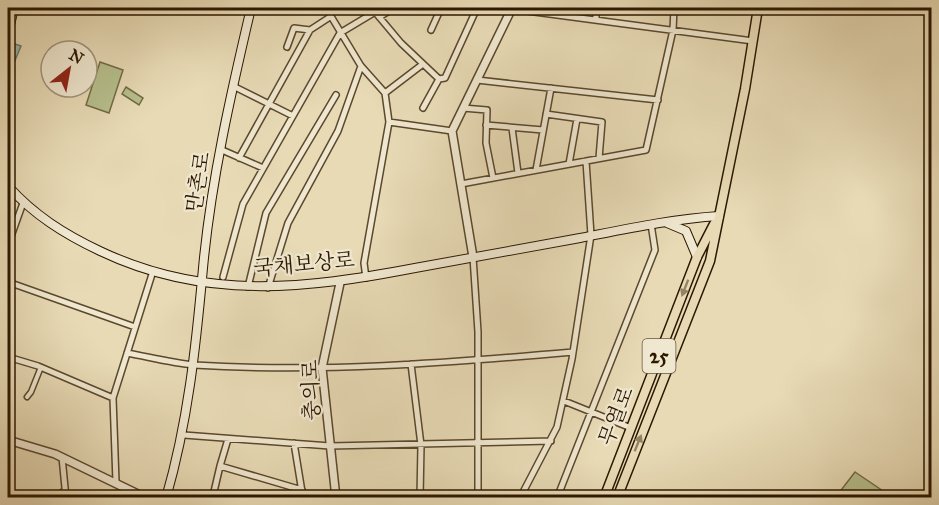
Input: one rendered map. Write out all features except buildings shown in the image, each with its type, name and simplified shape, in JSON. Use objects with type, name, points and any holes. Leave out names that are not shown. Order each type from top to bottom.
[{"type":"main road","points":[[8,34],[14,8]]},
{"type":"main road","name":"만촌로","points":[[166,498],[184,435],[222,150],[233,86],[251,8]]},
{"type":"main road","name":"무열로","points":[[617,498],[706,271],[719,216],[758,8]]},
{"type":"main road","name":"국채보상로","points":[[8,186],[38,216],[81,242],[122,262],[153,271],[248,288],[340,283],[651,224],[719,216]]},
{"type":"main road","name":"무열로","points":[[604,498],[697,257],[719,216]]},
{"type":"main road","points":[[665,222],[686,231],[697,257]]},
{"type":"street","points":[[326,8],[361,66],[386,93],[389,122],[364,263],[366,278]]},
{"type":"street","points":[[379,16],[394,8]]},
{"type":"street","points":[[431,30],[441,8]]},
{"type":"street","points":[[439,79],[445,78],[477,8]]},
{"type":"street","points":[[478,498],[479,360],[473,257],[452,131],[512,8],[753,41]]},
{"type":"street","points":[[596,8],[596,20]]},
{"type":"street","points":[[461,184],[646,150],[674,30],[674,8]]},
{"type":"street","points":[[223,277],[243,204],[340,33],[375,12],[439,79]]},
{"type":"street","points":[[239,158],[310,30],[330,17]]},
{"type":"street","points":[[287,47],[294,28],[310,30]]},
{"type":"street","points":[[386,93],[423,64]]},
{"type":"street","points":[[268,288],[288,223],[338,131],[361,66]]},
{"type":"street","points":[[423,108],[439,79]]},
{"type":"street","points":[[477,80],[658,100]]},
{"type":"street","points":[[233,86],[293,116]]},
{"type":"street","points":[[536,170],[551,88]]},
{"type":"street","points":[[248,288],[266,213],[336,95]]},
{"type":"street","points":[[463,108],[488,110],[486,143],[494,178]]},
{"type":"street","points":[[546,114],[602,122],[599,158]]},
{"type":"street","points":[[569,164],[577,119]]},
{"type":"street","points":[[389,122],[452,131]]},
{"type":"street","points":[[486,125],[543,130]]},
{"type":"street","points":[[512,128],[518,173]]},
{"type":"street","points":[[222,150],[263,168]]},
{"type":"street","points":[[520,498],[551,441],[564,401],[591,236],[586,161]]},
{"type":"street","points":[[8,245],[23,203]]},
{"type":"street","points":[[557,498],[655,250],[651,224]]},
{"type":"street","points":[[116,483],[113,398],[153,271]]},
{"type":"street","points":[[8,282],[135,327]]},
{"type":"street","name":"충의로","points":[[336,498],[322,368],[340,283]]},
{"type":"street","points":[[127,353],[193,365],[322,368],[479,360],[573,352]]},
{"type":"street","points":[[8,357],[41,367],[113,398]]},
{"type":"street","points":[[411,364],[421,445],[420,498]]},
{"type":"street","points":[[27,397],[41,367]]},
{"type":"street","points":[[564,401],[631,428]]},
{"type":"street","points":[[184,435],[330,446],[551,441]]},
{"type":"street","points":[[214,497],[228,439]]},
{"type":"street","points":[[8,440],[62,457],[146,498]]},
{"type":"street","points":[[294,443],[303,498]]},
{"type":"street","points":[[62,457],[66,498]]},
{"type":"street","points":[[220,466],[302,490]]},
{"type":"street","points":[[55,498],[65,490]]},
{"type":"green space","points":[[100,62],[123,70],[109,113],[86,105],[88,99],[99,99]]},
{"type":"green space","points":[[126,87],[143,98],[139,105],[122,94]]},
{"type":"green space","points":[[855,472],[892,497],[835,498]]},
{"type":"water","points":[[12,43],[21,46],[14,63],[8,62]]}]
